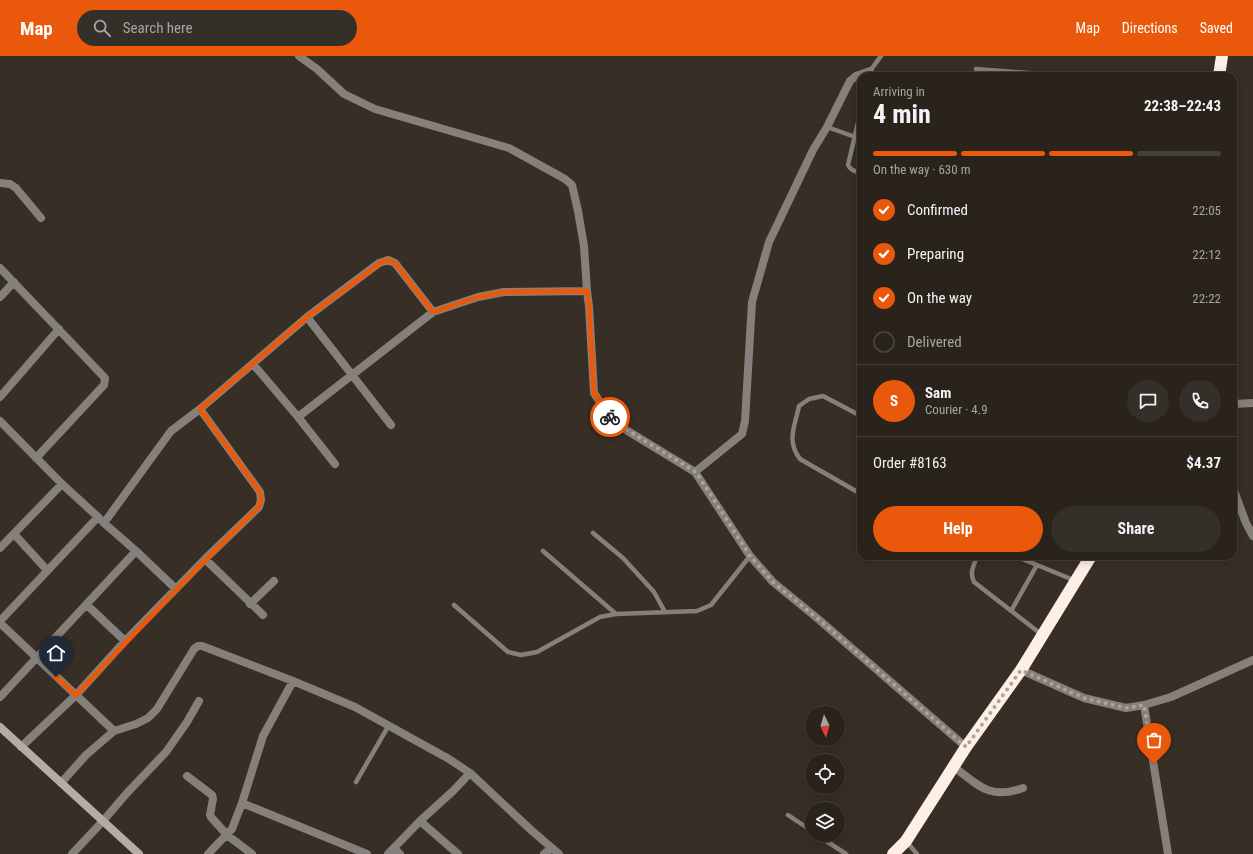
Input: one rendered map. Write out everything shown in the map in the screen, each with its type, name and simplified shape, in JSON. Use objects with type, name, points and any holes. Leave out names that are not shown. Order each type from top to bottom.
[{"type":"highway","points":[[1220,72],[1222,56]]},
{"type":"highway","points":[[893,854],[906,841],[966,747],[1021,670],[1089,560]]},
{"type":"street","points":[[299,56],[317,69],[344,94],[375,109],[509,148],[565,179],[572,185],[584,246],[594,393],[614,422],[696,472],[750,556],[773,582],[817,618],[966,747]]},
{"type":"street","points":[[696,472],[742,434],[745,421],[752,302],[769,242],[813,150],[827,127],[850,81],[857,76]]},
{"type":"street","points":[[0,183],[10,184],[16,188],[41,218]]},
{"type":"street","points":[[104,523],[171,431],[200,409],[307,317],[379,263],[388,260],[395,263],[433,312]]},
{"type":"street","points":[[0,268],[105,378],[104,385],[36,458]]},
{"type":"street","points":[[0,297],[14,282]]},
{"type":"street","points":[[298,417],[433,312],[478,297],[504,292],[587,291]]},
{"type":"street","points":[[307,317],[392,425]]},
{"type":"street","points":[[0,397],[59,329]]},
{"type":"street","points":[[253,364],[335,464]]},
{"type":"street","points":[[1237,404],[1253,403]]},
{"type":"street","points":[[21,747],[76,695],[205,559],[259,507],[261,500],[260,492],[200,409]]},
{"type":"street","points":[[0,422],[62,484],[176,589]]},
{"type":"street","points":[[0,548],[62,484]]},
{"type":"street","points":[[1237,499],[1246,523],[1253,536]]},
{"type":"street","points":[[98,517],[0,622],[114,731]]},
{"type":"street","points":[[14,534],[47,570]]},
{"type":"street","points":[[0,697],[136,551]]},
{"type":"street","points":[[205,559],[263,616]]},
{"type":"street","points":[[250,604],[274,581]]},
{"type":"street","points":[[87,605],[125,642]]},
{"type":"street","points":[[61,784],[86,755],[114,731],[136,724],[148,718],[157,709],[194,649],[198,646],[207,647],[355,707],[449,759],[470,773],[559,854]]},
{"type":"street","points":[[1021,670],[1084,698],[1126,708],[1144,705],[1171,697],[1253,660]]},
{"type":"street","points":[[208,854],[232,829],[242,803],[263,736],[293,681]]},
{"type":"street","points":[[72,854],[103,821],[127,792],[166,752],[187,722],[199,701]]},
{"type":"street","points":[[1144,705],[1168,854]]},
{"type":"street","points":[[0,727],[139,854]]},
{"type":"street","points":[[954,768],[981,788],[996,793],[1010,792],[1023,788]]},
{"type":"street","points":[[400,854],[391,851],[470,773]]},
{"type":"street","points":[[187,776],[212,795],[213,799],[210,815],[227,835],[252,854]]},
{"type":"street","points":[[242,803],[367,854]]},
{"type":"street","points":[[420,821],[458,854]]},
{"type":"street","points":[[544,854],[552,848]]},
{"type":"lane","points":[[870,72],[881,56]]},
{"type":"lane","points":[[976,69],[1015,72]]},
{"type":"lane","points":[[827,127],[855,138]]},
{"type":"lane","points":[[857,129],[848,165],[849,168],[857,171]]},
{"type":"lane","points":[[857,414],[823,396],[809,400],[799,406],[791,440],[794,452],[800,460],[857,492]]},
{"type":"lane","points":[[593,533],[623,558],[644,580],[654,592],[665,612]]},
{"type":"lane","points":[[543,551],[616,614]]},
{"type":"lane","points":[[454,605],[508,652],[521,655],[537,652],[600,617],[616,614],[697,611],[711,605],[750,556]]},
{"type":"lane","points":[[976,560],[971,572],[971,577],[974,582],[1042,635]]},
{"type":"lane","points":[[1024,560],[1076,581]]},
{"type":"lane","points":[[1011,611],[1036,565]]},
{"type":"lane","points":[[356,782],[389,725]]},
{"type":"lane","points":[[788,815],[805,826]]},
{"type":"lane","points":[[906,841],[917,854]]},
{"type":"lane","points":[[828,842],[846,854]]},
{"type":"way so far","points":[[610,417],[614,422],[696,472],[750,556],[773,582],[817,618],[966,747],[1021,670],[1084,698],[1126,708],[1144,705],[1154,764]]},
{"type":"route","points":[[56,677],[76,695],[205,559],[259,507],[261,500],[260,492],[200,409],[307,317],[383,261],[388,260],[395,263],[433,312],[478,297],[504,292],[587,291],[594,393],[610,417]]}]
